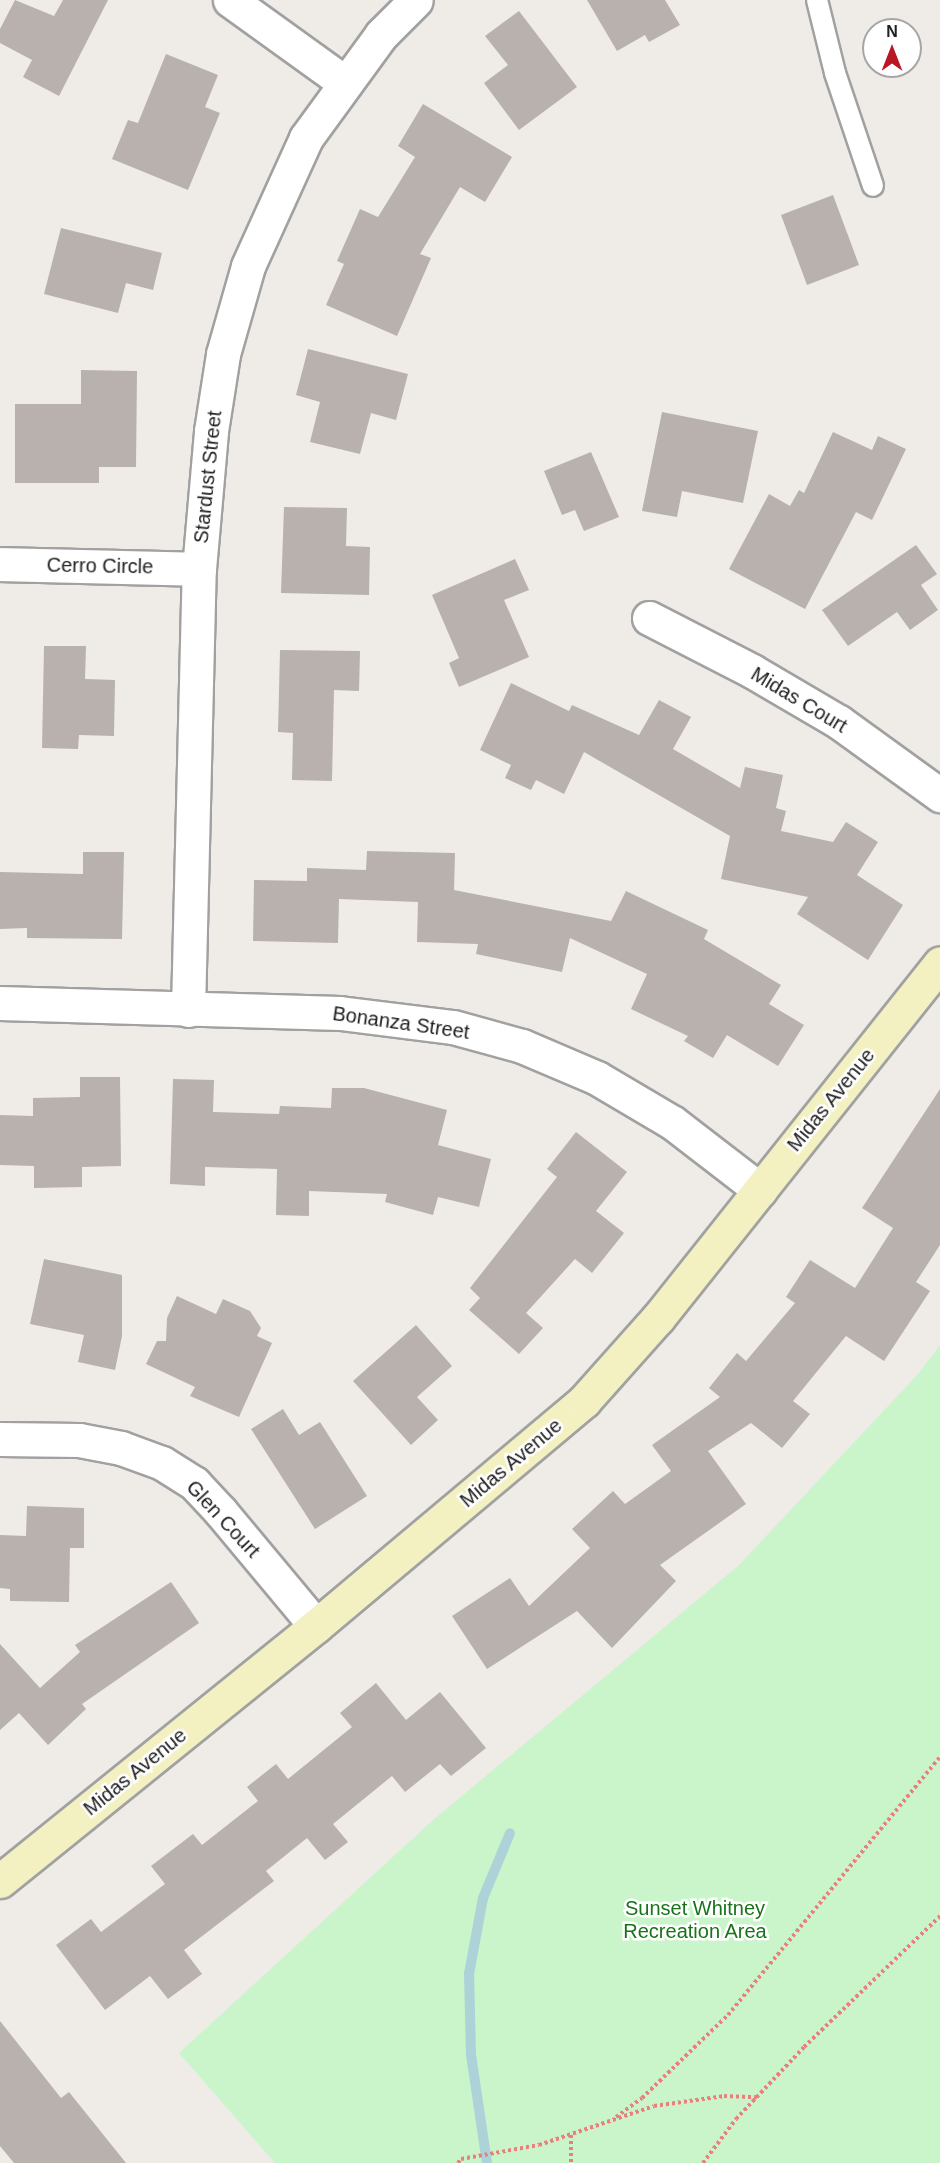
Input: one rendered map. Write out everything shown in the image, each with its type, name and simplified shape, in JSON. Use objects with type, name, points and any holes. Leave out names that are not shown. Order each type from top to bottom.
[{"type":"street","points":[[230,0],[345,83]]},
{"type":"street","name":"Stardust Street","points":[[188,1010],[199,569],[211,431],[223,354],[248,266],[306,138],[381,35],[416,0]]},
{"type":"street","name":"Cerro Circle","points":[[0,564],[199,569]]},
{"type":"street","name":"Midas Court","points":[[649,618],[752,671],[839,723],[940,795]]},
{"type":"street","name":"Midas Avenue","points":[[0,1881],[316,1626],[584,1401],[620,1363],[940,964]]},
{"type":"street","name":"Bonanza Street","points":[[0,1003],[352,1014],[453,1027],[522,1046],[597,1078],[673,1123],[760,1190]]},
{"type":"street","name":"Glen Court","points":[[0,1438],[79,1440],[122,1448],[162,1463],[194,1483],[316,1626]]},
{"type":"lane","points":[[817,0],[835,73],[873,186]]},
{"type":"path","points":[[616,2117],[642,2098],[728,2015],[940,1757]]},
{"type":"path","points":[[703,2163],[757,2097],[940,1916]]},
{"type":"path","points":[[459,2161],[510,2153],[571,2135],[616,2117],[688,2100],[757,2097]]},
{"type":"path","points":[[571,2135],[571,2163]]},
{"type":"green space","name":"Sunset Whitney Recreation Area","points":[[940,1345],[940,2163],[275,2163],[179,2053],[433,1820],[739,1565],[919,1373]]},
{"type":"building","points":[[15,0],[54,16],[63,0],[108,0],[59,96],[23,77],[32,60],[0,43],[0,29]]},
{"type":"building","points":[[587,0],[665,0],[680,25],[649,42],[645,35],[617,51]]},
{"type":"building","points":[[519,11],[577,87],[519,130],[484,83],[508,65],[485,36]]},
{"type":"building","points":[[166,54],[218,75],[205,107],[220,113],[188,190],[112,159],[128,120],[138,123]]},
{"type":"building","points":[[423,104],[512,157],[485,202],[460,187],[420,254],[431,258],[397,336],[326,305],[344,264],[337,261],[360,209],[378,217],[415,157],[398,146]]},
{"type":"building","points":[[833,195],[859,265],[807,285],[781,215]]},
{"type":"building","points":[[61,228],[162,253],[153,290],[126,283],[118,313],[44,294]]},
{"type":"building","points":[[308,349],[408,374],[396,420],[371,413],[360,454],[310,442],[320,402],[296,395]]},
{"type":"building","points":[[81,370],[137,371],[136,467],[99,467],[99,483],[15,483],[15,404],[81,404]]},
{"type":"building","points":[[662,412],[758,431],[743,503],[682,491],[677,517],[642,511]]},
{"type":"building","points":[[833,432],[872,450],[878,436],[906,449],[872,520],[856,512],[805,609],[729,569],[769,494],[790,506],[799,490],[804,493]]},
{"type":"building","points":[[591,452],[619,517],[584,531],[575,510],[562,515],[544,471]]},
{"type":"building","points":[[284,507],[347,508],[346,546],[370,547],[369,595],[281,593]]},
{"type":"building","points":[[916,545],[937,574],[921,585],[938,610],[910,630],[897,612],[848,646],[822,610]]},
{"type":"building","points":[[515,559],[529,590],[504,600],[529,657],[459,687],[449,663],[459,658],[432,595]]},
{"type":"building","points":[[44,646],[86,646],[85,679],[115,680],[114,736],[79,735],[78,749],[42,748]]},
{"type":"building","points":[[280,650],[360,651],[359,691],[334,690],[332,781],[292,780],[293,733],[278,732]]},
{"type":"building","points":[[511,683],[569,711],[572,705],[639,735],[659,700],[691,717],[673,749],[740,788],[745,767],[783,775],[776,808],[786,811],[781,831],[833,842],[846,822],[878,842],[857,875],[903,905],[868,960],[797,914],[808,897],[721,879],[730,836],[584,752],[564,794],[536,780],[531,790],[505,778],[511,765],[480,750]]},
{"type":"building","points":[[367,851],[455,853],[454,890],[611,921],[626,891],[708,930],[704,939],[781,985],[769,1004],[804,1025],[778,1066],[727,1035],[713,1058],[684,1041],[688,1036],[631,1009],[647,974],[570,938],[562,972],[476,954],[478,944],[417,942],[418,902],[339,899],[338,943],[253,941],[254,880],[307,881],[307,868],[366,870]]},
{"type":"building","points":[[83,852],[124,852],[122,939],[27,938],[27,928],[0,929],[0,872],[83,874]]},
{"type":"building","points":[[80,1077],[120,1077],[121,1166],[82,1167],[82,1187],[34,1188],[34,1166],[0,1165],[0,1115],[33,1116],[33,1098],[80,1097]]},
{"type":"building","points":[[173,1079],[214,1080],[213,1112],[279,1114],[280,1106],[331,1108],[332,1088],[364,1088],[447,1110],[438,1145],[491,1159],[479,1207],[438,1197],[433,1215],[385,1202],[387,1194],[309,1191],[309,1216],[276,1215],[277,1169],[205,1167],[205,1186],[170,1184]]},
{"type":"building","points":[[940,1089],[940,1245],[916,1282],[930,1291],[884,1361],[846,1336],[793,1401],[810,1414],[782,1448],[751,1423],[708,1451],[746,1504],[660,1565],[676,1581],[612,1648],[577,1611],[487,1669],[452,1616],[510,1578],[529,1606],[590,1548],[572,1529],[613,1491],[625,1504],[671,1471],[652,1445],[720,1397],[709,1388],[737,1353],[746,1361],[795,1303],[786,1297],[810,1260],[855,1288],[893,1228],[862,1208]]},
{"type":"building","points":[[576,1132],[627,1172],[596,1211],[624,1233],[592,1273],[575,1259],[526,1313],[543,1328],[519,1354],[469,1310],[480,1298],[470,1288],[557,1177],[547,1169]]},
{"type":"building","points":[[44,1259],[122,1275],[122,1336],[115,1370],[78,1362],[84,1335],[30,1324]]},
{"type":"building","points":[[177,1296],[216,1314],[223,1299],[250,1311],[261,1328],[257,1336],[272,1343],[239,1417],[190,1396],[195,1387],[146,1364],[157,1341],[166,1341],[167,1318]]},
{"type":"building","points":[[416,1325],[452,1366],[417,1397],[438,1420],[411,1445],[353,1381]]},
{"type":"building","points":[[283,1409],[299,1435],[320,1422],[367,1496],[315,1529],[251,1429]]},
{"type":"building","points":[[27,1506],[84,1508],[84,1548],[70,1548],[69,1602],[10,1601],[10,1589],[0,1588],[0,1535],[26,1536]]},
{"type":"building","points":[[171,1582],[199,1623],[82,1704],[86,1709],[48,1745],[19,1713],[0,1730],[0,1644],[40,1688],[80,1652],[75,1645]]},
{"type":"building","points":[[376,1683],[406,1720],[440,1692],[486,1748],[451,1776],[440,1764],[405,1792],[392,1776],[333,1824],[348,1842],[325,1860],[307,1838],[266,1871],[274,1881],[184,1950],[202,1974],[168,1999],[150,1976],[105,2010],[56,1945],[91,1919],[101,1932],[165,1884],[151,1866],[193,1834],[202,1845],[258,1801],[247,1787],[276,1764],[288,1779],[352,1727],[340,1713]]},
{"type":"building","points":[[0,2021],[61,2098],[69,2092],[126,2163],[14,2163],[0,2146]]},
{"type":"waterway","points":[[487,2163],[471,2054],[469,1974],[483,1898],[510,1833]]}]
